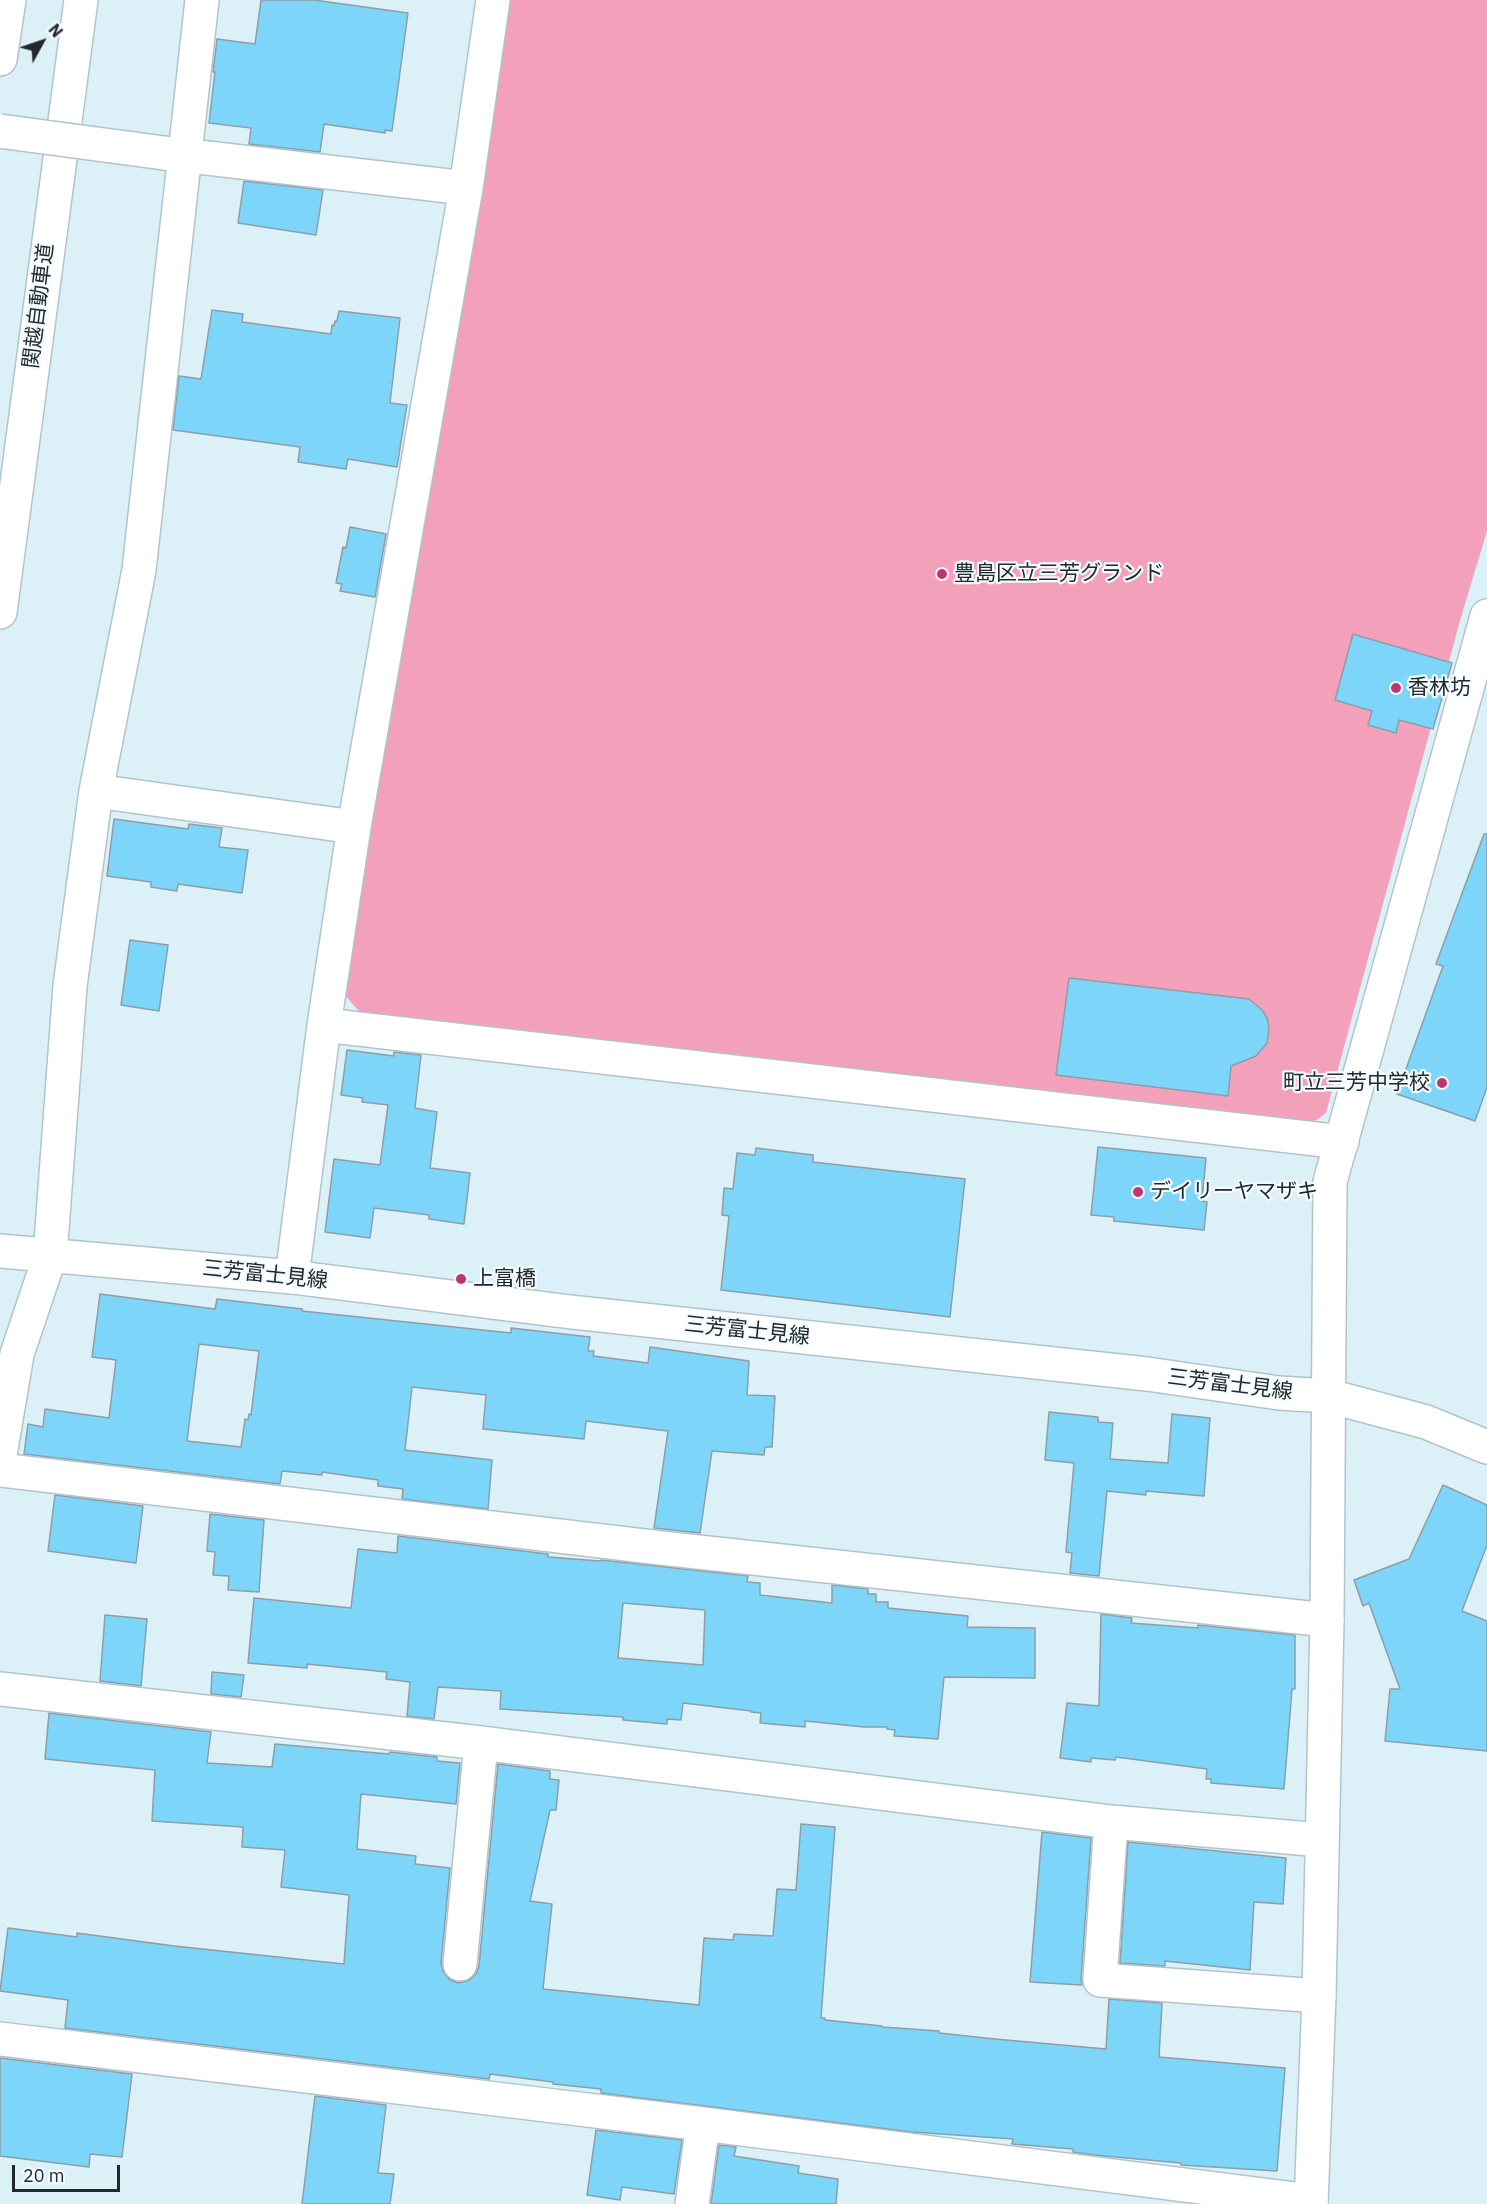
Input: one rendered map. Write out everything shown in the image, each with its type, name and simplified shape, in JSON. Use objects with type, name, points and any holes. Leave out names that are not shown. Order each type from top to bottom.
[{"type":"main road","points":[[0,59],[9,0]]},
{"type":"main road","name":"関越自動車道","points":[[0,612],[81,0]]},
{"type":"main road","points":[[0,1455],[17,1354],[50,1256],[70,986],[96,791],[139,570],[175,155],[202,0]]},
{"type":"main road","points":[[292,1277],[324,1025],[354,827],[466,188],[493,0]]},
{"type":"main road","points":[[0,131],[175,155],[466,188]]},
{"type":"main road","points":[[0,2039],[704,2124],[1311,2202],[1319,1996],[1327,1620],[1330,1182],[1487,616]]},
{"type":"main road","points":[[96,791],[354,827]]},
{"type":"main road","points":[[324,1025],[1342,1142]]},
{"type":"main road","name":"三芳富士見線","points":[[5,1252],[292,1277],[583,1313],[1135,1372],[1285,1394],[1329,1396],[1426,1422],[1487,1447]]},
{"type":"main road","points":[[0,1470],[673,1549],[1327,1620]]},
{"type":"main road","points":[[0,1689],[481,1743],[1111,1822],[1322,1840]]},
{"type":"main road","points":[[460,1964],[481,1743]]},
{"type":"main road","points":[[1111,1822],[1100,1980],[1319,1996]]},
{"type":"main road","points":[[692,2204],[704,2124]]},
{"type":"shaded area","name":"豊島区立三芳グランド","points":[[509,0],[1487,0],[1487,531],[1461,617],[1326,1113],[1308,1126],[365,1018],[343,993],[428,466]]},
{"type":"building","points":[[261,0],[314,0],[408,13],[392,131],[385,130],[385,133],[324,124],[320,152],[249,144],[251,128],[209,123],[217,39],[255,44]]},
{"type":"building","points":[[244,181],[323,190],[316,235],[238,223]]},
{"type":"building","points":[[212,310],[243,314],[242,322],[331,334],[332,325],[334,326],[337,321],[339,311],[400,318],[390,403],[407,405],[397,467],[348,459],[346,469],[298,462],[300,447],[173,430],[179,376],[201,379]]},
{"type":"building","points":[[350,527],[386,534],[375,597],[340,591],[342,584],[336,583],[343,547],[346,548]]},
{"type":"building","points":[[1353,634],[1452,663],[1433,729],[1399,720],[1396,733],[1368,725],[1372,711],[1335,700]]},
{"type":"building","points":[[114,819],[188,829],[189,824],[222,828],[219,847],[248,850],[242,893],[178,884],[177,891],[151,887],[151,882],[107,876]]},
{"type":"building","points":[[1484,834],[1487,834],[1487,1087],[1475,1121],[1397,1094],[1443,966],[1436,964]]},
{"type":"building","points":[[130,940],[168,945],[159,1011],[121,1005]]},
{"type":"building","points":[[1069,978],[1249,999],[1262,1010],[1267,1018],[1269,1026],[1267,1043],[1256,1056],[1231,1066],[1228,1096],[1056,1075]]},
{"type":"building","points":[[347,1050],[394,1056],[394,1052],[421,1055],[415,1108],[437,1112],[430,1168],[470,1173],[464,1224],[429,1219],[429,1215],[374,1208],[370,1238],[325,1232],[334,1159],[380,1165],[388,1105],[362,1102],[363,1098],[341,1095]]},
{"type":"building","points":[[1098,1147],[1206,1158],[1202,1201],[1207,1202],[1204,1230],[1114,1221],[1114,1217],[1091,1215]]},
{"type":"building","points":[[756,1148],[813,1155],[813,1162],[965,1179],[950,1317],[721,1290],[729,1216],[722,1215],[724,1188],[733,1189],[737,1153],[755,1155]]},
{"type":"building","points":[[100,1294],[215,1309],[217,1299],[302,1309],[302,1311],[511,1333],[511,1328],[590,1337],[588,1351],[594,1351],[593,1356],[648,1363],[650,1347],[749,1361],[747,1395],[775,1396],[772,1447],[765,1447],[764,1455],[712,1451],[700,1533],[654,1528],[668,1431],[586,1421],[584,1439],[483,1429],[486,1395],[412,1387],[405,1450],[492,1460],[488,1509],[402,1499],[403,1489],[378,1486],[378,1480],[322,1472],[322,1475],[282,1471],[280,1484],[24,1454],[28,1424],[43,1427],[45,1409],[109,1418],[116,1360],[92,1357]],"holes":[[[199,1344],[259,1351],[251,1415],[249,1414],[248,1420],[245,1419],[241,1447],[187,1441]]]},
{"type":"building","points":[[1049,1412],[1098,1417],[1098,1422],[1113,1423],[1110,1459],[1168,1463],[1172,1414],[1210,1418],[1204,1496],[1146,1491],[1146,1495],[1107,1491],[1099,1576],[1070,1573],[1072,1553],[1066,1552],[1074,1463],[1045,1460]]},
{"type":"building","points":[[1443,1485],[1487,1505],[1487,1545],[1462,1611],[1487,1621],[1487,1751],[1385,1741],[1390,1689],[1400,1689],[1369,1603],[1363,1606],[1354,1580],[1409,1559]]},
{"type":"building","points":[[55,1495],[143,1506],[136,1563],[48,1551]]},
{"type":"building","points":[[210,1514],[264,1520],[259,1592],[228,1590],[229,1576],[213,1575],[215,1552],[207,1551]]},
{"type":"building","points":[[398,1536],[548,1554],[548,1557],[601,1560],[748,1576],[747,1582],[760,1583],[760,1595],[832,1603],[832,1585],[868,1589],[868,1594],[876,1594],[876,1602],[888,1602],[888,1608],[968,1616],[967,1627],[1035,1628],[1035,1678],[944,1677],[938,1739],[894,1736],[895,1730],[887,1729],[887,1727],[805,1721],[805,1727],[760,1723],[761,1713],[683,1703],[681,1720],[667,1719],[667,1724],[623,1720],[623,1717],[500,1709],[501,1691],[438,1687],[434,1719],[407,1716],[410,1682],[386,1679],[387,1672],[307,1664],[307,1668],[248,1663],[254,1598],[351,1608],[358,1549],[397,1553]],"holes":[[[623,1603],[705,1610],[703,1665],[618,1658]]]},
{"type":"building","points":[[1101,1614],[1132,1618],[1131,1623],[1198,1628],[1198,1625],[1295,1635],[1295,1689],[1292,1689],[1284,1789],[1211,1783],[1211,1779],[1206,1779],[1207,1769],[1116,1757],[1115,1760],[1091,1758],[1091,1762],[1060,1758],[1067,1703],[1099,1706]]},
{"type":"building","points":[[105,1615],[147,1619],[141,1686],[100,1681]]},
{"type":"building","points":[[212,1672],[244,1675],[241,1697],[211,1694]]},
{"type":"building","points":[[49,1713],[211,1732],[207,1763],[272,1767],[275,1744],[389,1754],[390,1752],[437,1757],[437,1761],[460,1763],[456,1804],[361,1794],[357,1849],[416,1856],[415,1864],[450,1868],[441,1963],[449,1979],[458,1983],[468,1981],[476,1974],[479,1966],[498,1764],[550,1771],[550,1779],[559,1780],[556,1810],[550,1810],[530,1901],[552,1904],[543,1989],[699,2005],[704,1938],[733,1940],[734,1934],[773,1936],[777,1889],[796,1890],[801,1824],[835,1827],[821,2018],[882,2027],[1106,2049],[1109,1999],[1162,2003],[1159,2057],[1285,2068],[1277,2171],[1181,2165],[1181,2163],[1094,2155],[1073,2152],[1073,2149],[1012,2144],[1013,2139],[912,2132],[601,2093],[601,2089],[490,2074],[489,2079],[65,2028],[68,2000],[0,1991],[8,1928],[77,1937],[77,1933],[344,1964],[349,1895],[281,1887],[285,1850],[242,1847],[243,1827],[152,1821],[155,1770],[45,1759]]},
{"type":"building","points":[[1042,1832],[1091,1838],[1082,1985],[1030,1982]]},
{"type":"building","points":[[1128,1842],[1286,1858],[1283,1904],[1254,1902],[1250,1970],[1165,1961],[1165,1966],[1120,1963]]},
{"type":"building","points":[[0,2058],[132,2074],[122,2157],[90,2154],[89,2167],[0,2156]]},
{"type":"building","points":[[315,2096],[386,2105],[378,2173],[394,2174],[390,2204],[302,2204]]},
{"type":"building","points":[[596,2130],[682,2140],[674,2194],[622,2187],[620,2200],[587,2195]]},
{"type":"building","points":[[719,2145],[736,2147],[734,2156],[799,2166],[798,2173],[838,2179],[836,2204],[711,2204]]},
{"type":"place","name":"豊島区立三芳グランド","points":[[942,574]]},
{"type":"place","name":"香林坊","points":[[1396,688]]},
{"type":"place","name":"町立三芳中学校","points":[[1442,1083]]},
{"type":"place","name":"デイリーヤマザキ","points":[[1138,1192]]},
{"type":"place","name":"上富橋","points":[[461,1279]]}]
